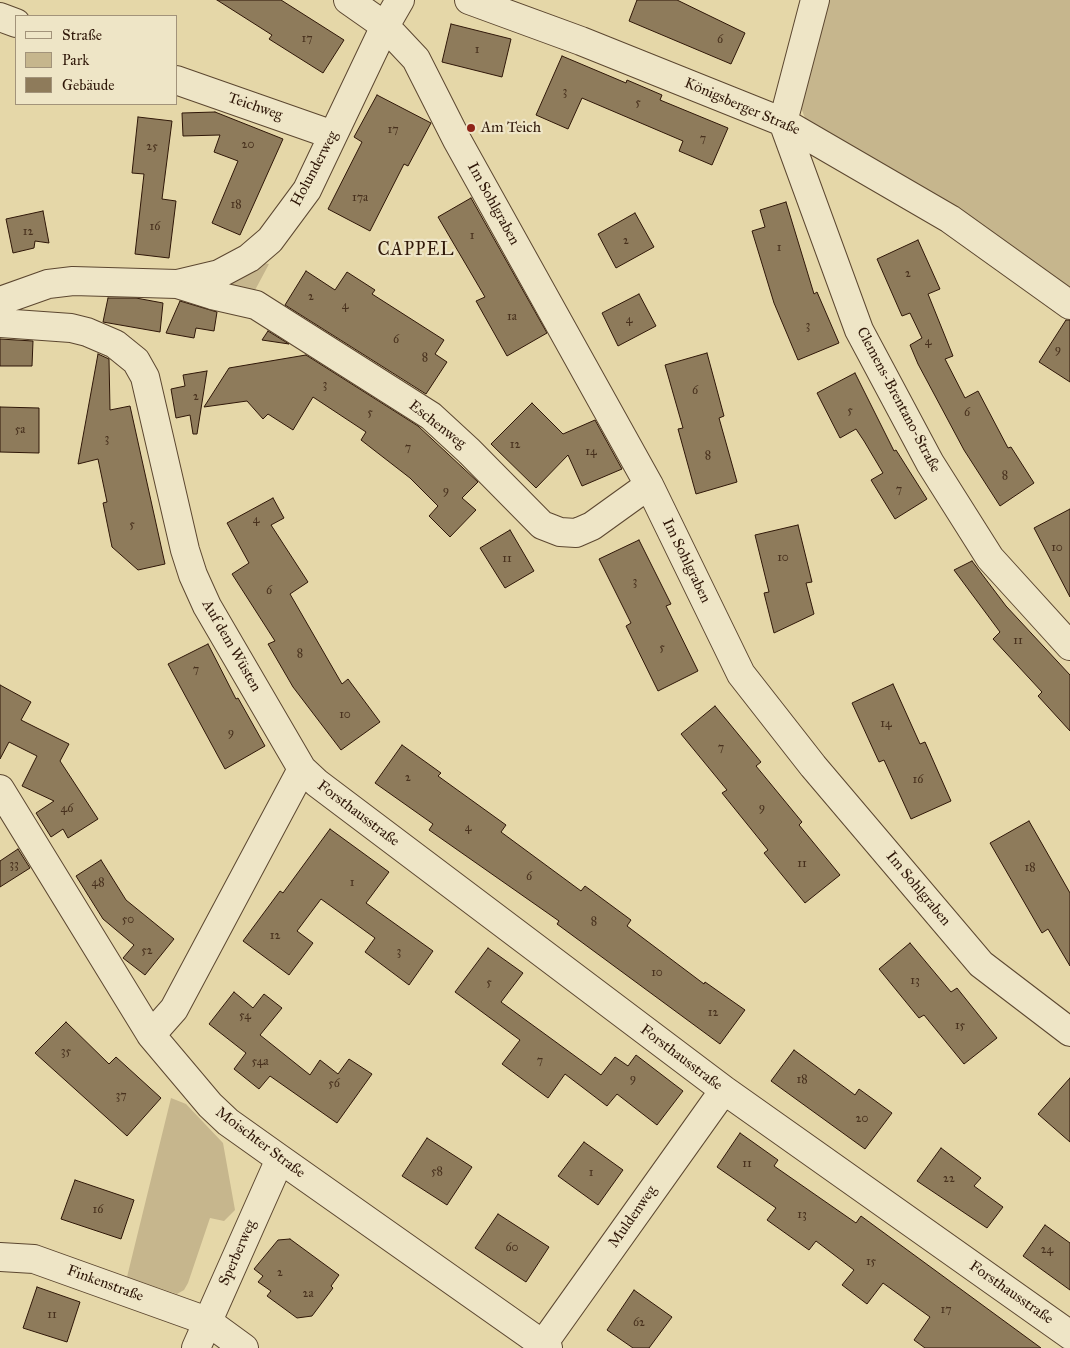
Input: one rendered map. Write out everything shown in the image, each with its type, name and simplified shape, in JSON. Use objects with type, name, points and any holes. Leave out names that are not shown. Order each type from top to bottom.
[{"type":"street","name":"Im Sohlgraben","points":[[348,0],[385,26],[416,59],[457,140],[649,485],[741,674],[813,766],[981,964],[1070,1032]]},
{"type":"street","name":"Holunderweg","points":[[0,301],[48,284],[73,281],[177,284],[219,274],[249,258],[270,240],[307,190],[385,26],[400,0]]},
{"type":"street","name":"Königsberger Straße","points":[[469,0],[581,41],[783,122],[950,219],[1070,305]]},
{"type":"street","points":[[783,122],[814,0]]},
{"type":"street","points":[[0,17],[15,23]]},
{"type":"street","name":"Teichweg","points":[[178,81],[333,135]]},
{"type":"street","name":"Clemens-Brentano-Straße","points":[[783,122],[859,330],[930,463],[990,558],[1070,646]]},
{"type":"street","name":"Eschenweg","points":[[177,284],[212,295],[256,304],[431,416],[469,450],[542,525],[560,532],[576,533],[592,526],[649,485]]},
{"type":"street","name":"Auf dem Wüsten","points":[[0,323],[71,328],[87,332],[115,344],[136,361],[145,377],[185,550],[193,575],[207,606],[302,769]]},
{"type":"street","points":[[151,1036],[174,1009],[302,769]]},
{"type":"street","name":"Forsthausstraße","points":[[302,769],[317,783],[724,1090],[1070,1335]]},
{"type":"street","name":"Moischter Straße","points":[[0,789],[8,818],[151,1036],[210,1105],[228,1122],[546,1346]]},
{"type":"street","name":"Muldenweg","points":[[546,1346],[724,1090]]},
{"type":"street","name":"Sperberweg","points":[[196,1348],[280,1159]]},
{"type":"street","name":"Finkenstraße","points":[[0,1257],[34,1259],[207,1321],[244,1348]]},
{"type":"green space","points":[[828,0],[1070,0],[1070,294],[806,121],[799,102]]},
{"type":"green space","points":[[258,262],[269,264],[254,292],[213,283]]},
{"type":"green space","points":[[171,1098],[186,1104],[223,1143],[235,1210],[224,1221],[210,1218],[188,1283],[184,1290],[177,1294],[127,1277]]},
{"type":"building","points":[[217,0],[281,0],[344,40],[323,73],[269,39],[272,35]]},
{"type":"building","points":[[637,0],[677,0],[745,33],[731,64],[629,21]]},
{"type":"building","points":[[451,24],[511,39],[502,77],[442,62]]},
{"type":"building","points":[[562,56],[626,83],[627,80],[662,95],[660,100],[728,128],[712,165],[679,151],[683,141],[582,98],[568,129],[536,115]]},
{"type":"building","points":[[377,95],[431,123],[408,166],[404,164],[370,231],[328,209],[362,142],[354,137]]},
{"type":"building","points":[[215,112],[283,139],[240,235],[212,223],[238,161],[214,152],[220,135],[183,136],[182,113]]},
{"type":"building","points":[[138,117],[172,121],[162,199],[176,201],[169,258],[135,254],[144,174],[132,173]]},
{"type":"building","points":[[471,198],[547,333],[507,356],[476,301],[485,297],[438,217]]},
{"type":"building","points":[[786,202],[814,294],[817,292],[839,343],[798,360],[774,303],[752,231],[765,227],[760,210]]},
{"type":"building","points":[[43,211],[49,243],[35,241],[34,248],[13,253],[6,219]]},
{"type":"building","points":[[635,213],[654,247],[616,268],[598,234]]},
{"type":"building","points":[[918,240],[940,289],[928,294],[953,356],[945,359],[965,398],[978,391],[1008,448],[1011,447],[1034,483],[1000,506],[964,450],[918,364],[910,345],[922,338],[910,313],[902,316],[877,259]]},
{"type":"building","points":[[306,271],[335,290],[347,272],[375,290],[372,294],[444,340],[435,354],[447,362],[426,394],[285,305]]},
{"type":"building","points":[[639,294],[656,326],[618,346],[602,313]]},
{"type":"building","points":[[108,298],[136,298],[163,303],[160,332],[103,322]]},
{"type":"building","points":[[180,301],[217,312],[214,331],[196,328],[194,338],[166,333]]},
{"type":"building","points":[[1066,320],[1070,320],[1070,382],[1039,362]]},
{"type":"building","points":[[268,331],[289,344],[262,340]]},
{"type":"building","points":[[0,339],[33,341],[32,366],[0,366]]},
{"type":"building","points":[[707,353],[724,416],[719,418],[737,482],[696,494],[678,429],[683,428],[665,365]]},
{"type":"building","points":[[98,354],[109,359],[110,410],[130,406],[165,564],[138,570],[112,547],[103,503],[107,502],[98,459],[78,464]]},
{"type":"building","points":[[306,355],[418,426],[478,482],[462,498],[476,510],[450,537],[429,516],[438,506],[410,478],[361,440],[366,432],[313,397],[293,430],[268,414],[263,419],[247,401],[204,407],[229,368]]},
{"type":"building","points":[[207,371],[197,434],[193,434],[190,415],[176,418],[171,389],[185,386],[183,375]]},
{"type":"building","points":[[855,373],[894,451],[896,450],[927,499],[895,519],[871,480],[883,473],[864,441],[856,429],[840,438],[817,393]]},
{"type":"building","points":[[532,403],[563,434],[595,420],[622,469],[582,486],[568,455],[536,488],[491,444]]},
{"type":"building","points":[[0,407],[39,408],[39,453],[0,452]]},
{"type":"building","points":[[273,498],[284,518],[271,525],[308,582],[290,594],[342,684],[348,679],[380,722],[341,750],[293,687],[268,644],[275,641],[232,574],[249,563],[227,523]]},
{"type":"building","points":[[1070,509],[1070,597],[1034,528]]},
{"type":"building","points":[[798,525],[812,582],[806,583],[814,614],[774,633],[764,593],[769,592],[755,535]]},
{"type":"building","points":[[510,530],[534,571],[505,588],[480,548]]},
{"type":"building","points":[[639,540],[671,604],[666,606],[698,671],[658,691],[626,626],[631,623],[599,559]]},
{"type":"building","points":[[972,561],[1006,606],[1070,675],[1070,731],[1038,696],[1042,692],[993,639],[1000,632],[954,570]]},
{"type":"building","points":[[208,644],[236,699],[238,698],[265,746],[225,769],[168,664]]},
{"type":"building","points":[[893,684],[920,744],[925,742],[951,801],[911,819],[884,760],[879,762],[852,703]]},
{"type":"building","points":[[0,685],[31,702],[21,720],[69,744],[60,761],[98,819],[68,838],[63,829],[51,837],[36,813],[54,801],[22,786],[37,756],[9,742],[0,759]]},
{"type":"building","points":[[715,706],[761,762],[756,766],[802,822],[799,825],[840,875],[805,903],[764,853],[768,850],[722,793],[727,790],[681,734]]},
{"type":"building","points":[[402,745],[441,773],[438,776],[506,825],[501,832],[581,891],[585,886],[631,920],[627,926],[704,984],[705,982],[745,1010],[720,1044],[557,924],[559,921],[429,830],[433,824],[375,783]]},
{"type":"building","points":[[1029,821],[1070,893],[1070,966],[1048,929],[1042,933],[990,843]]},
{"type":"building","points":[[330,829],[389,872],[366,903],[433,951],[409,985],[365,952],[375,938],[321,899],[297,931],[313,943],[289,975],[243,941],[280,891],[283,893]]},
{"type":"building","points":[[18,849],[30,868],[0,887],[0,861]]},
{"type":"building","points":[[101,860],[126,900],[174,939],[145,975],[123,958],[134,945],[103,919],[76,876]]},
{"type":"building","points":[[910,943],[951,992],[957,988],[997,1038],[964,1064],[924,1015],[919,1018],[879,969]]},
{"type":"building","points":[[488,948],[523,973],[501,1002],[601,1075],[615,1057],[628,1066],[636,1055],[683,1091],[657,1125],[617,1094],[607,1106],[565,1074],[548,1098],[502,1064],[520,1040],[455,992]]},
{"type":"building","points":[[234,992],[253,1008],[264,994],[282,1008],[260,1035],[310,1075],[320,1060],[338,1074],[349,1059],[372,1074],[337,1123],[270,1076],[259,1089],[234,1069],[246,1053],[209,1024]]},
{"type":"building","points":[[66,1022],[109,1064],[116,1057],[161,1098],[127,1136],[35,1053]]},
{"type":"building","points":[[794,1050],[855,1095],[859,1089],[892,1113],[865,1149],[771,1081]]},
{"type":"building","points":[[1070,1078],[1070,1142],[1038,1114]]},
{"type":"building","points":[[740,1133],[778,1160],[774,1166],[856,1223],[861,1216],[1041,1348],[925,1348],[914,1340],[930,1317],[883,1283],[867,1304],[842,1285],[854,1270],[816,1241],[809,1250],[767,1220],[776,1208],[717,1167]]},
{"type":"building","points":[[427,1138],[472,1167],[447,1205],[402,1176]]},
{"type":"building","points":[[584,1142],[623,1170],[598,1205],[558,1176]]},
{"type":"building","points":[[941,1148],[981,1178],[974,1186],[1003,1207],[987,1228],[917,1181]]},
{"type":"building","points":[[75,1180],[134,1200],[121,1239],[61,1219]]},
{"type":"building","points":[[498,1214],[549,1247],[526,1282],[475,1248]]},
{"type":"building","points":[[1045,1225],[1070,1243],[1070,1290],[1023,1256]]},
{"type":"building","points":[[290,1239],[339,1275],[331,1286],[333,1288],[312,1316],[297,1318],[267,1296],[271,1291],[258,1282],[263,1276],[254,1269],[278,1240]]},
{"type":"building","points":[[37,1287],[80,1302],[67,1342],[23,1328]]},
{"type":"building","points":[[634,1290],[672,1317],[649,1348],[633,1348],[607,1330]]},
{"type":"place","name":"Am Teich","points":[[471,128]]},
{"type":"district","name":"CAPPEL","points":[[416,251]]}]
